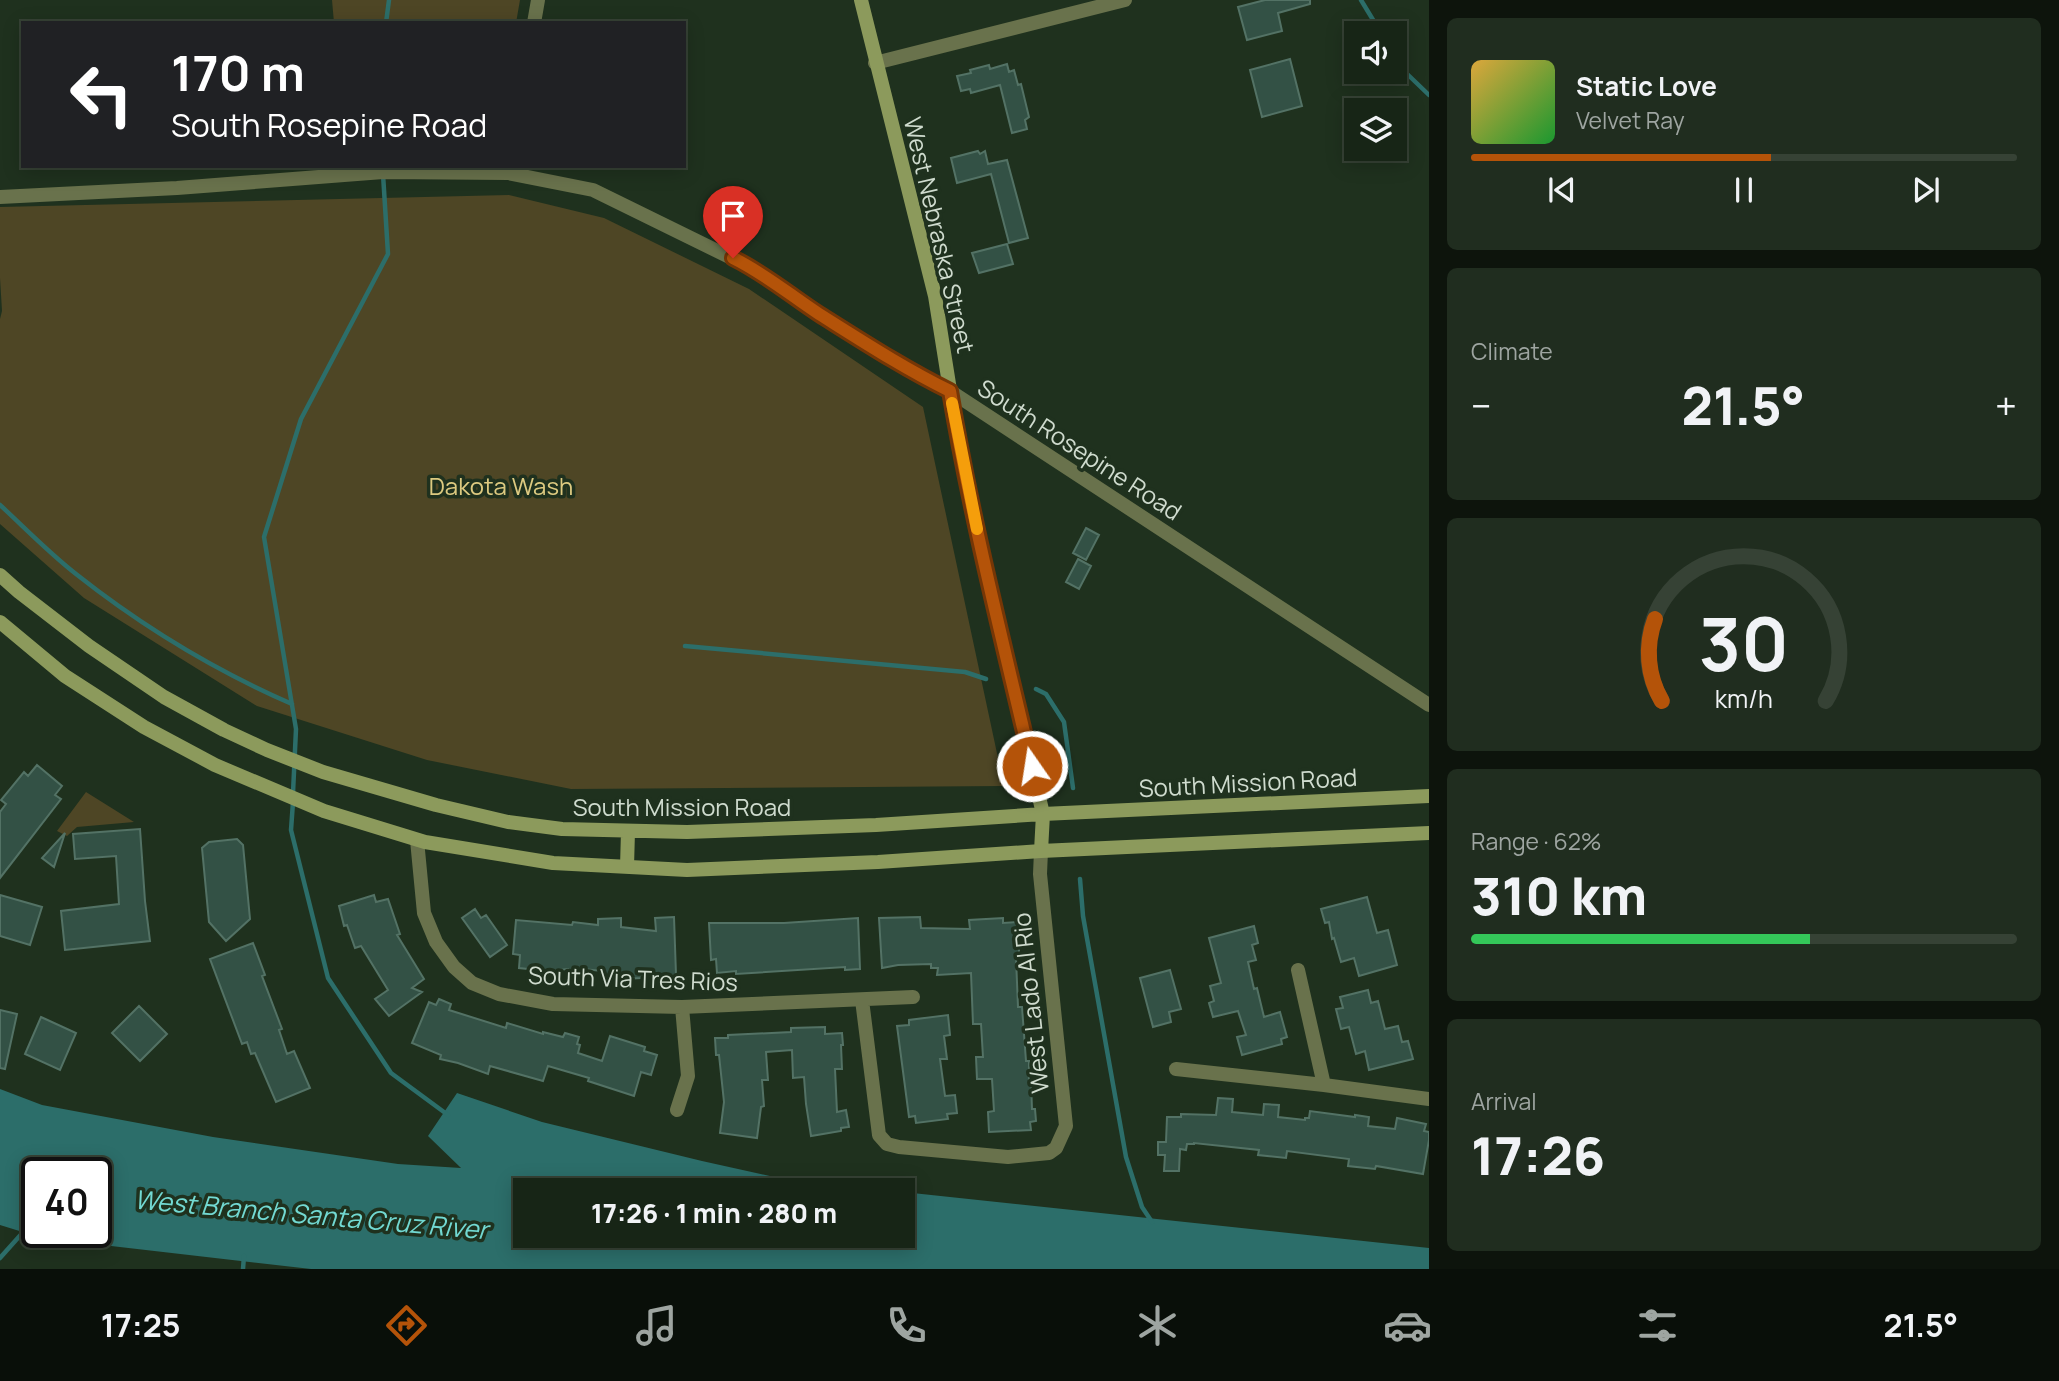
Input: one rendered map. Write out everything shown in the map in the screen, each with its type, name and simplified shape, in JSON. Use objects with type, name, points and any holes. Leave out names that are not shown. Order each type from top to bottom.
[{"type":"main road","name":"West Nebraska Street","points":[[860,0],[934,296],[957,434],[1044,814],[1041,851]]},
{"type":"main road","name":"South Mission Road","points":[[0,575],[89,646],[164,697],[224,730],[323,772],[436,805],[508,822],[562,829],[687,832],[876,825],[1044,814],[1429,796]]},
{"type":"main road","points":[[0,622],[65,676],[144,727],[215,765],[269,789],[324,811],[417,840],[553,863],[687,870],[1429,833]]},
{"type":"main road","points":[[627,867],[628,831]]},
{"type":"street","points":[[534,21],[538,0]]},
{"type":"street","points":[[875,63],[1125,0]]},
{"type":"street","name":"South Rosepine Road","points":[[0,197],[177,188],[383,172],[509,170],[593,190],[754,269],[820,314],[950,391],[1429,705]]},
{"type":"street","name":"South Via Tres Rios","points":[[417,840],[424,913],[436,942],[454,967],[472,983],[499,994],[553,1004],[682,1007],[913,997]]},
{"type":"street","name":"West Lado Al Rio","points":[[862,1000],[879,1135],[887,1144],[1008,1157],[1049,1153],[1056,1148],[1066,1126],[1040,874],[1041,851]]},
{"type":"street","points":[[1298,971],[1324,1084]]},
{"type":"street","points":[[677,1110],[688,1076],[682,1007]]},
{"type":"street","points":[[1176,1069],[1429,1098]]},
{"type":"green space","points":[[332,0],[520,0],[516,21],[334,21]]},
{"type":"green space","name":"Dakota Wash","points":[[509,195],[604,218],[749,289],[923,407],[1004,786],[571,789],[427,760],[257,706],[84,598],[0,524],[0,207]]},
{"type":"green space","points":[[86,792],[134,822],[77,827],[67,836],[57,831]]},
{"type":"water","name":"West Branch Santa Cruz River","points":[[0,1089],[42,1105],[213,1137],[398,1164],[461,1168],[428,1136],[457,1093],[542,1122],[779,1178],[513,1178],[513,1248],[915,1248],[915,1193],[1429,1248],[1429,1269],[311,1269],[112,1246],[112,1157],[21,1157],[21,1232],[0,1225]]},
{"type":"building","points":[[1265,0],[1310,0],[1310,4],[1278,13],[1282,31],[1247,40],[1238,7]]},
{"type":"building","points":[[1290,59],[1302,106],[1262,117],[1250,70]]},
{"type":"building","points":[[1007,64],[1009,72],[1014,70],[1018,85],[1021,84],[1029,117],[1025,120],[1027,129],[1012,133],[1000,85],[971,93],[970,89],[961,91],[957,76],[989,65],[990,69]]},
{"type":"building","points":[[978,151],[980,154],[985,151],[988,164],[1007,160],[1028,238],[1009,243],[991,174],[957,183],[951,158]]},
{"type":"building","points":[[1007,244],[1013,264],[979,273],[972,253]]},
{"type":"building","points":[[1086,528],[1099,535],[1086,560],[1073,553]]},
{"type":"building","points":[[1078,559],[1091,566],[1079,589],[1066,582]]},
{"type":"building","points":[[37,765],[62,786],[55,795],[61,799],[0,878],[0,812],[6,804],[1,800],[24,772],[28,776]]},
{"type":"building","points":[[140,829],[150,941],[65,950],[61,911],[119,904],[116,856],[75,859],[73,834]]},
{"type":"building","points":[[65,833],[54,867],[42,858]]},
{"type":"building","points":[[237,839],[243,845],[250,919],[226,941],[209,922],[202,848],[209,842]]},
{"type":"building","points":[[0,895],[42,907],[30,945],[0,936]]},
{"type":"building","points":[[374,895],[376,902],[388,899],[400,934],[397,935],[424,979],[412,988],[422,992],[389,1016],[375,999],[388,990],[361,946],[355,948],[347,925],[344,926],[339,906]]},
{"type":"building","points":[[1367,897],[1377,933],[1388,930],[1397,965],[1359,976],[1354,958],[1341,962],[1329,922],[1325,923],[1321,909]]},
{"type":"building","points":[[475,909],[481,918],[486,915],[507,945],[490,957],[462,918]]},
{"type":"building","points":[[674,917],[676,975],[623,979],[603,977],[603,971],[582,969],[581,977],[567,975],[568,969],[537,972],[538,970],[519,968],[520,955],[513,954],[516,920],[598,925],[598,919],[621,918],[621,927],[656,931],[655,918]]},
{"type":"building","points":[[920,917],[921,928],[970,929],[969,920],[1003,918],[1003,923],[1019,922],[1019,958],[1016,958],[1018,1007],[1022,1007],[1032,1109],[1035,1109],[1036,1121],[1030,1122],[1031,1130],[989,1132],[988,1112],[994,1111],[992,1079],[977,1079],[976,1057],[983,1057],[981,1024],[973,1024],[971,973],[937,975],[938,968],[931,968],[931,964],[882,968],[879,918]]},
{"type":"building","points":[[858,918],[860,969],[845,970],[845,967],[717,973],[716,959],[711,960],[709,923],[784,923]]},
{"type":"building","points":[[1254,926],[1258,943],[1252,945],[1256,960],[1248,962],[1254,989],[1257,988],[1264,1017],[1280,1012],[1287,1037],[1281,1039],[1282,1044],[1242,1055],[1237,1037],[1246,1035],[1238,1011],[1213,1017],[1209,1003],[1214,1001],[1210,986],[1221,983],[1209,938]]},
{"type":"building","points":[[253,943],[282,1029],[279,1030],[287,1054],[294,1051],[310,1088],[276,1102],[255,1053],[251,1054],[247,1042],[242,1044],[210,959]]},
{"type":"building","points":[[1170,970],[1181,1009],[1169,1012],[1171,1022],[1153,1027],[1140,978]]},
{"type":"building","points":[[1368,990],[1371,1003],[1378,1001],[1385,1029],[1398,1026],[1402,1042],[1408,1041],[1413,1059],[1369,1070],[1365,1051],[1356,1054],[1349,1027],[1341,1029],[1336,1009],[1343,1008],[1340,997]]},
{"type":"building","points":[[439,999],[451,1004],[449,1010],[506,1028],[507,1023],[543,1034],[563,1037],[565,1033],[579,1037],[578,1053],[602,1061],[610,1036],[645,1047],[644,1051],[657,1055],[651,1075],[641,1072],[634,1096],[588,1081],[589,1078],[548,1066],[543,1081],[490,1066],[488,1074],[440,1059],[441,1055],[412,1043],[429,1002],[436,1005]]},
{"type":"building","points":[[139,1006],[167,1034],[140,1061],[112,1033]]},
{"type":"building","points":[[0,1010],[17,1014],[5,1069],[0,1068]]},
{"type":"building","points":[[948,1015],[950,1035],[944,1036],[947,1059],[940,1059],[945,1096],[955,1095],[957,1113],[947,1114],[948,1119],[916,1123],[915,1116],[909,1117],[897,1026],[909,1025],[909,1020]]},
{"type":"building","points":[[41,1017],[76,1033],[60,1070],[25,1054]]},
{"type":"building","points":[[825,1027],[825,1034],[842,1033],[842,1069],[835,1069],[837,1112],[846,1110],[849,1127],[811,1136],[804,1077],[793,1078],[792,1050],[766,1052],[768,1080],[762,1080],[764,1106],[761,1107],[757,1138],[720,1133],[724,1102],[715,1038],[791,1032],[791,1028]]},
{"type":"building","points":[[1218,1098],[1233,1099],[1232,1112],[1263,1115],[1264,1104],[1279,1105],[1278,1117],[1305,1120],[1309,1118],[1310,1111],[1369,1117],[1368,1126],[1395,1129],[1397,1118],[1426,1124],[1424,1131],[1429,1132],[1429,1140],[1423,1174],[1376,1166],[1375,1169],[1348,1166],[1349,1159],[1287,1151],[1286,1158],[1258,1155],[1259,1150],[1194,1143],[1187,1144],[1186,1150],[1180,1149],[1179,1171],[1164,1171],[1165,1155],[1158,1155],[1158,1142],[1166,1142],[1167,1117],[1181,1117],[1181,1114],[1216,1115]]},
{"type":"waterway","name":"Dakota Wash","points":[[386,21],[389,0]]},
{"type":"waterway","points":[[1361,0],[1374,21]]},
{"type":"waterway","points":[[1407,74],[1429,95]]},
{"type":"waterway","name":"Dakota Wash","points":[[293,793],[296,729],[264,537],[301,419],[388,254],[383,174]]},
{"type":"waterway","points":[[0,505],[66,566],[127,612],[207,662],[292,704]]},
{"type":"waterway","points":[[685,646],[965,672],[986,679]]},
{"type":"waterway","points":[[1036,689],[1046,694],[1064,722],[1073,788]]},
{"type":"waterway","name":"Dakota Wash","points":[[293,802],[291,830],[328,978],[391,1073],[448,1115]]},
{"type":"waterway","points":[[1080,879],[1083,916],[1126,1157],[1142,1207],[1152,1222]]},
{"type":"waterway","points":[[0,1258],[21,1234]]},
{"type":"waterway","points":[[243,1269],[244,1256]]},
{"type":"slow traffic","points":[[952,403],[977,529]]},
{"type":"route","points":[[733,258],[926,379],[950,391],[957,434],[1032,766]]}]
